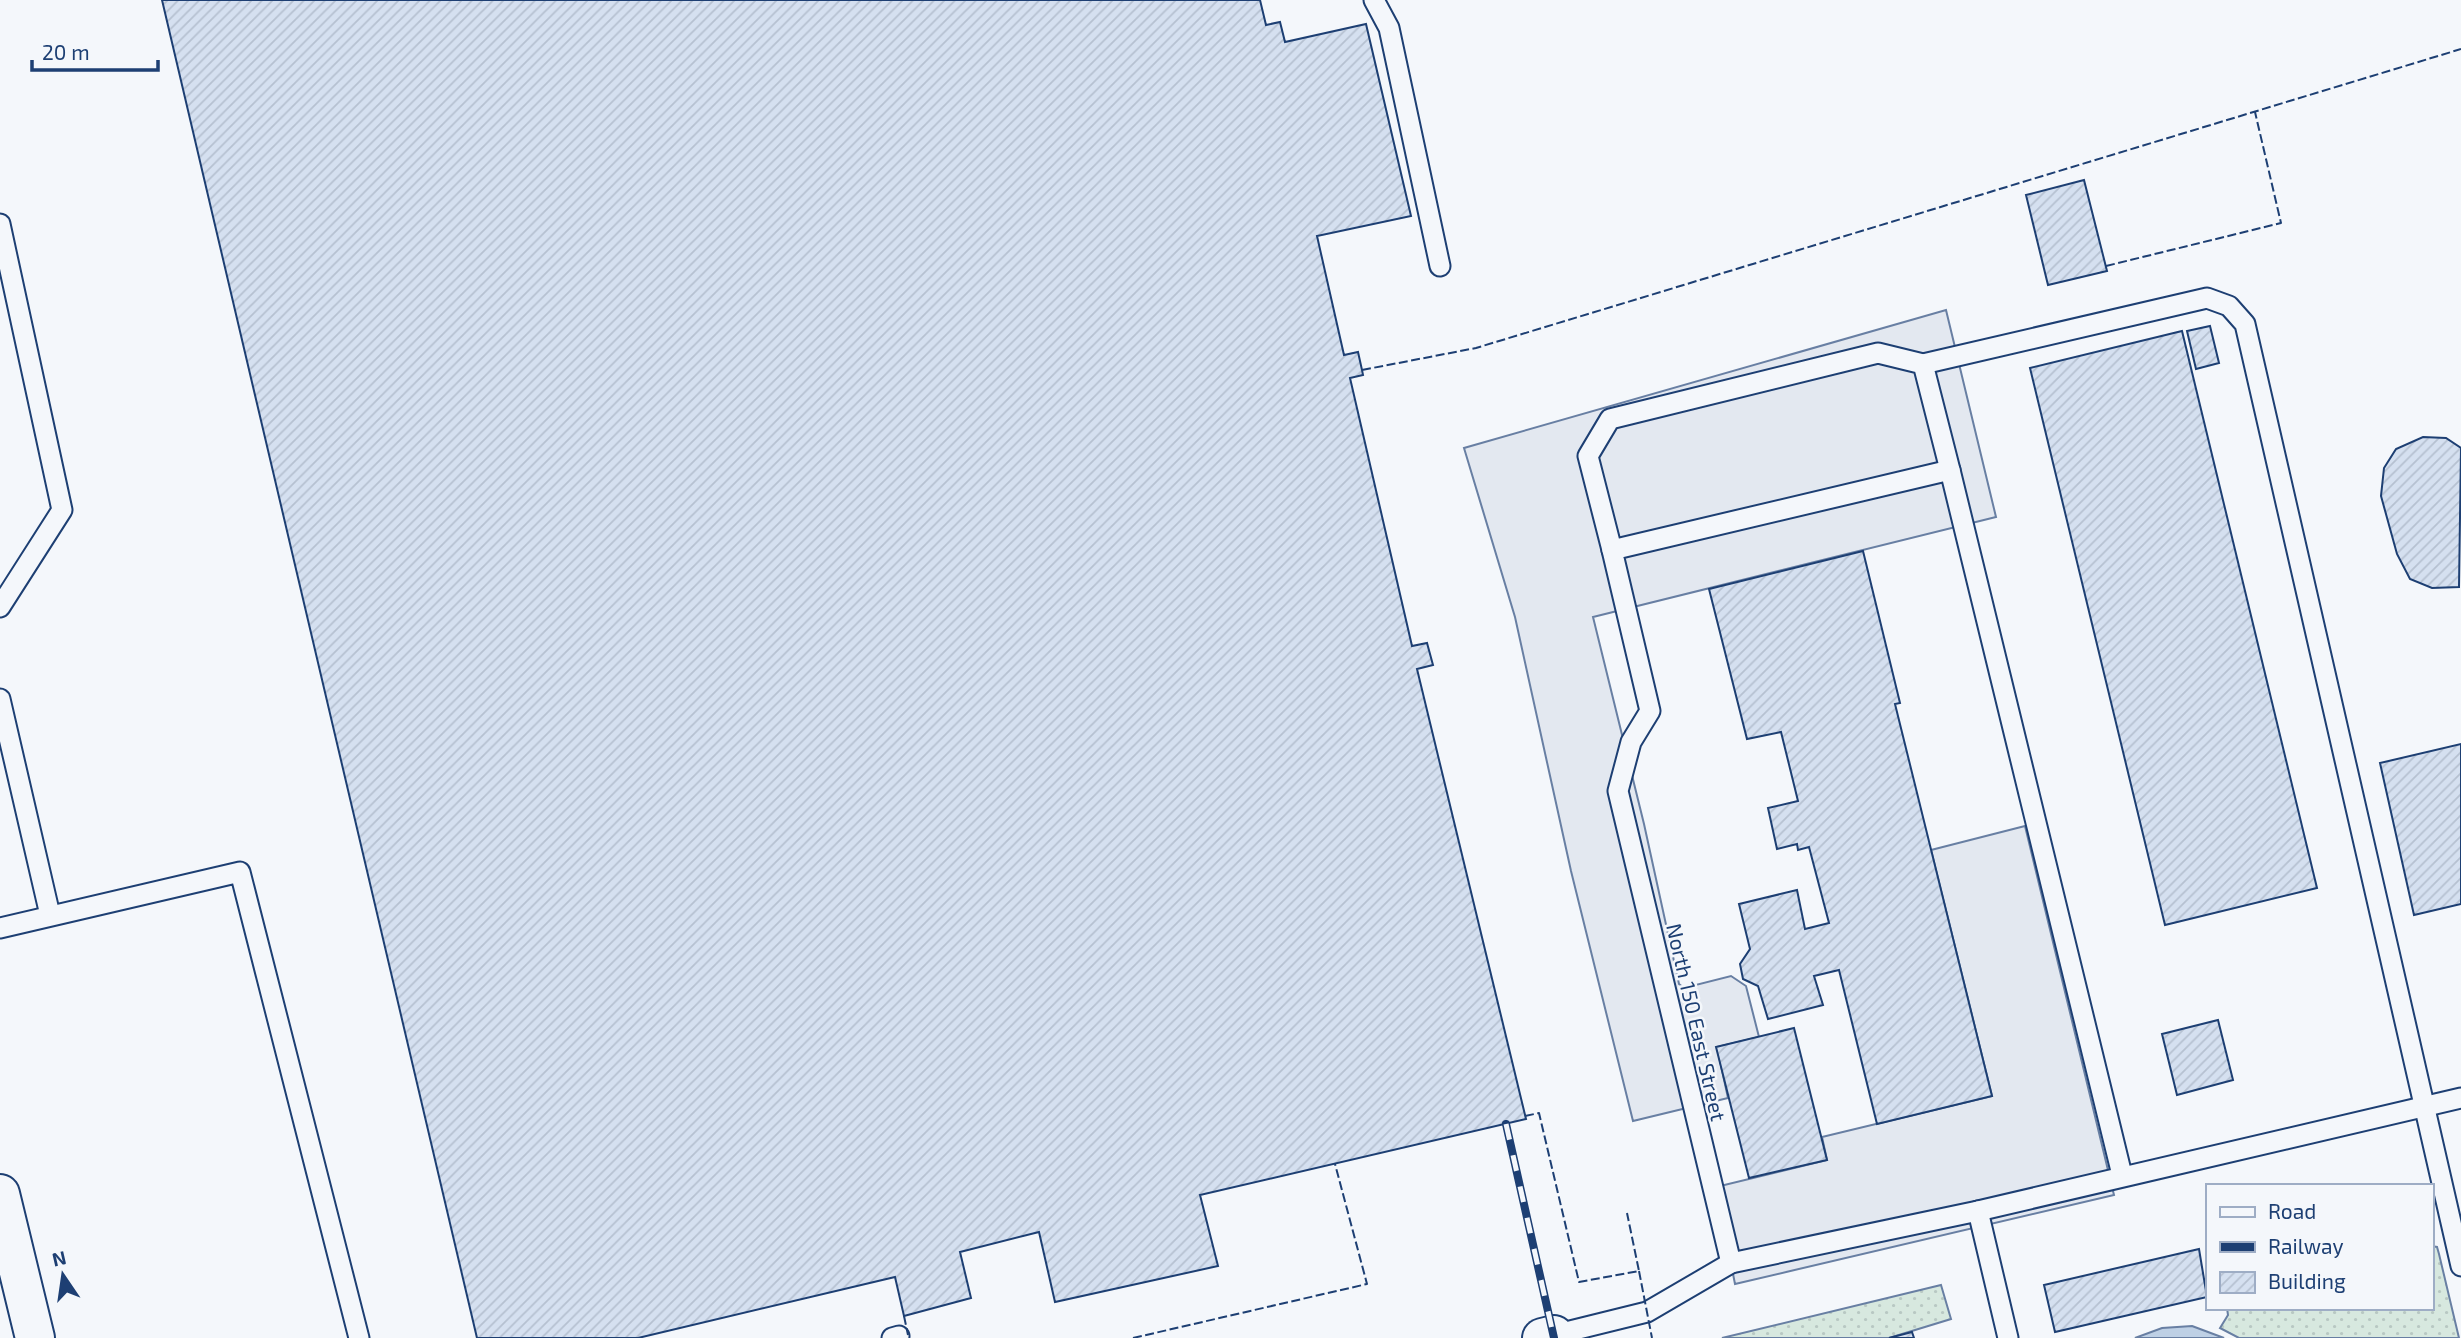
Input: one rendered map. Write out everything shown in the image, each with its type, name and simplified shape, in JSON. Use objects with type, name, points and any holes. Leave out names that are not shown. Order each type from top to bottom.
[{"type":"main road","points":[[0,1194],[35,1338]]},
{"type":"lane","points":[[1374,0],[1389,28],[1440,266]]},
{"type":"lane","points":[[0,224],[62,510],[0,607]]},
{"type":"lane","points":[[1950,470],[1612,550],[1588,456],[1610,419],[1878,353],[1923,364],[2207,298],[2228,306],[2245,324],[2422,1107],[2461,1266]]},
{"type":"lane","points":[[1923,364],[2122,1175]]},
{"type":"lane","name":"North 150 East Street","points":[[1612,550],[1650,711],[1631,742],[1618,791],[1731,1263]]},
{"type":"lane","points":[[0,699],[50,915]]},
{"type":"lane","points":[[0,928],[240,872],[359,1338]]},
{"type":"lane","points":[[1548,1337],[1647,1312],[1731,1263],[1978,1211],[2122,1175],[2461,1098]]},
{"type":"lane","points":[[1978,1211],[2008,1338]]},
{"type":"shaded area","points":[[1946,310],[1996,517],[1593,617],[1644,824],[1679,984],[1684,988],[1731,976],[1746,986],[1759,1037],[1717,1047],[1728,1098],[1633,1121],[1571,871],[1515,617],[1464,448]]},
{"type":"shaded area","points":[[2025,826],[2114,1195],[1735,1284],[1716,1187],[1827,1160],[1822,1137],[1992,1096],[1931,850]]},
{"type":"shaded area","points":[[2433,1246],[2437,1247],[2459,1338],[2239,1338],[2220,1328],[2228,1315],[2227,1310],[2433,1310]]},
{"type":"shaded area","points":[[1941,1285],[1951,1319],[1889,1338],[1722,1338]]},
{"type":"water","points":[[2192,1326],[2224,1338],[2135,1338],[2162,1328]]},
{"type":"building","points":[[162,0],[1260,0],[1266,25],[1280,22],[1285,42],[1366,24],[1411,216],[1317,236],[1344,355],[1358,352],[1363,375],[1350,378],[1412,646],[1427,643],[1433,665],[1417,669],[1526,1119],[1200,1195],[1218,1266],[1055,1302],[1039,1232],[960,1252],[971,1298],[904,1316],[895,1277],[638,1338],[477,1338]]},
{"type":"building","points":[[2084,180],[2107,271],[2048,285],[2026,195]]},
{"type":"building","points":[[2210,326],[2219,363],[2196,369],[2187,331]]},
{"type":"building","points":[[2182,331],[2317,888],[2165,925],[2030,368]]},
{"type":"building","points":[[2423,437],[2446,438],[2461,448],[2459,587],[2432,588],[2410,579],[2397,554],[2381,496],[2384,468],[2396,449]]},
{"type":"building","points":[[1863,551],[1900,703],[1895,704],[1992,1096],[1877,1124],[1839,970],[1814,976],[1823,1005],[1768,1019],[1758,986],[1743,979],[1740,964],[1750,949],[1739,904],[1797,890],[1805,929],[1829,923],[1809,847],[1798,850],[1797,844],[1777,849],[1768,808],[1798,801],[1781,732],[1747,739],[1709,589]]},
{"type":"building","points":[[2461,744],[2461,904],[2414,915],[2380,763]]},
{"type":"building","points":[[2218,1020],[2233,1080],[2177,1095],[2162,1034]]},
{"type":"building","points":[[1794,1028],[1827,1160],[1749,1178],[1716,1047]]},
{"type":"building","points":[[2199,1249],[2206,1297],[2055,1332],[2044,1285]]},
{"type":"building","points":[[1912,1332],[1914,1338],[1889,1338]]},
{"type":"railway","points":[[1506,1124],[1554,1338]]},
{"type":"fence","points":[[1362,370],[1476,348],[2461,49]]},
{"type":"fence","points":[[2106,266],[2281,223],[2255,112]]},
{"type":"fence","points":[[1525,1116],[1539,1113],[1579,1282],[1639,1271],[1627,1213]]},
{"type":"fence","points":[[1133,1338],[1367,1284],[1335,1164]]},
{"type":"fence","points":[[1639,1271],[1652,1338]]},
{"type":"fence","points":[[904,1316],[908,1335]]}]
